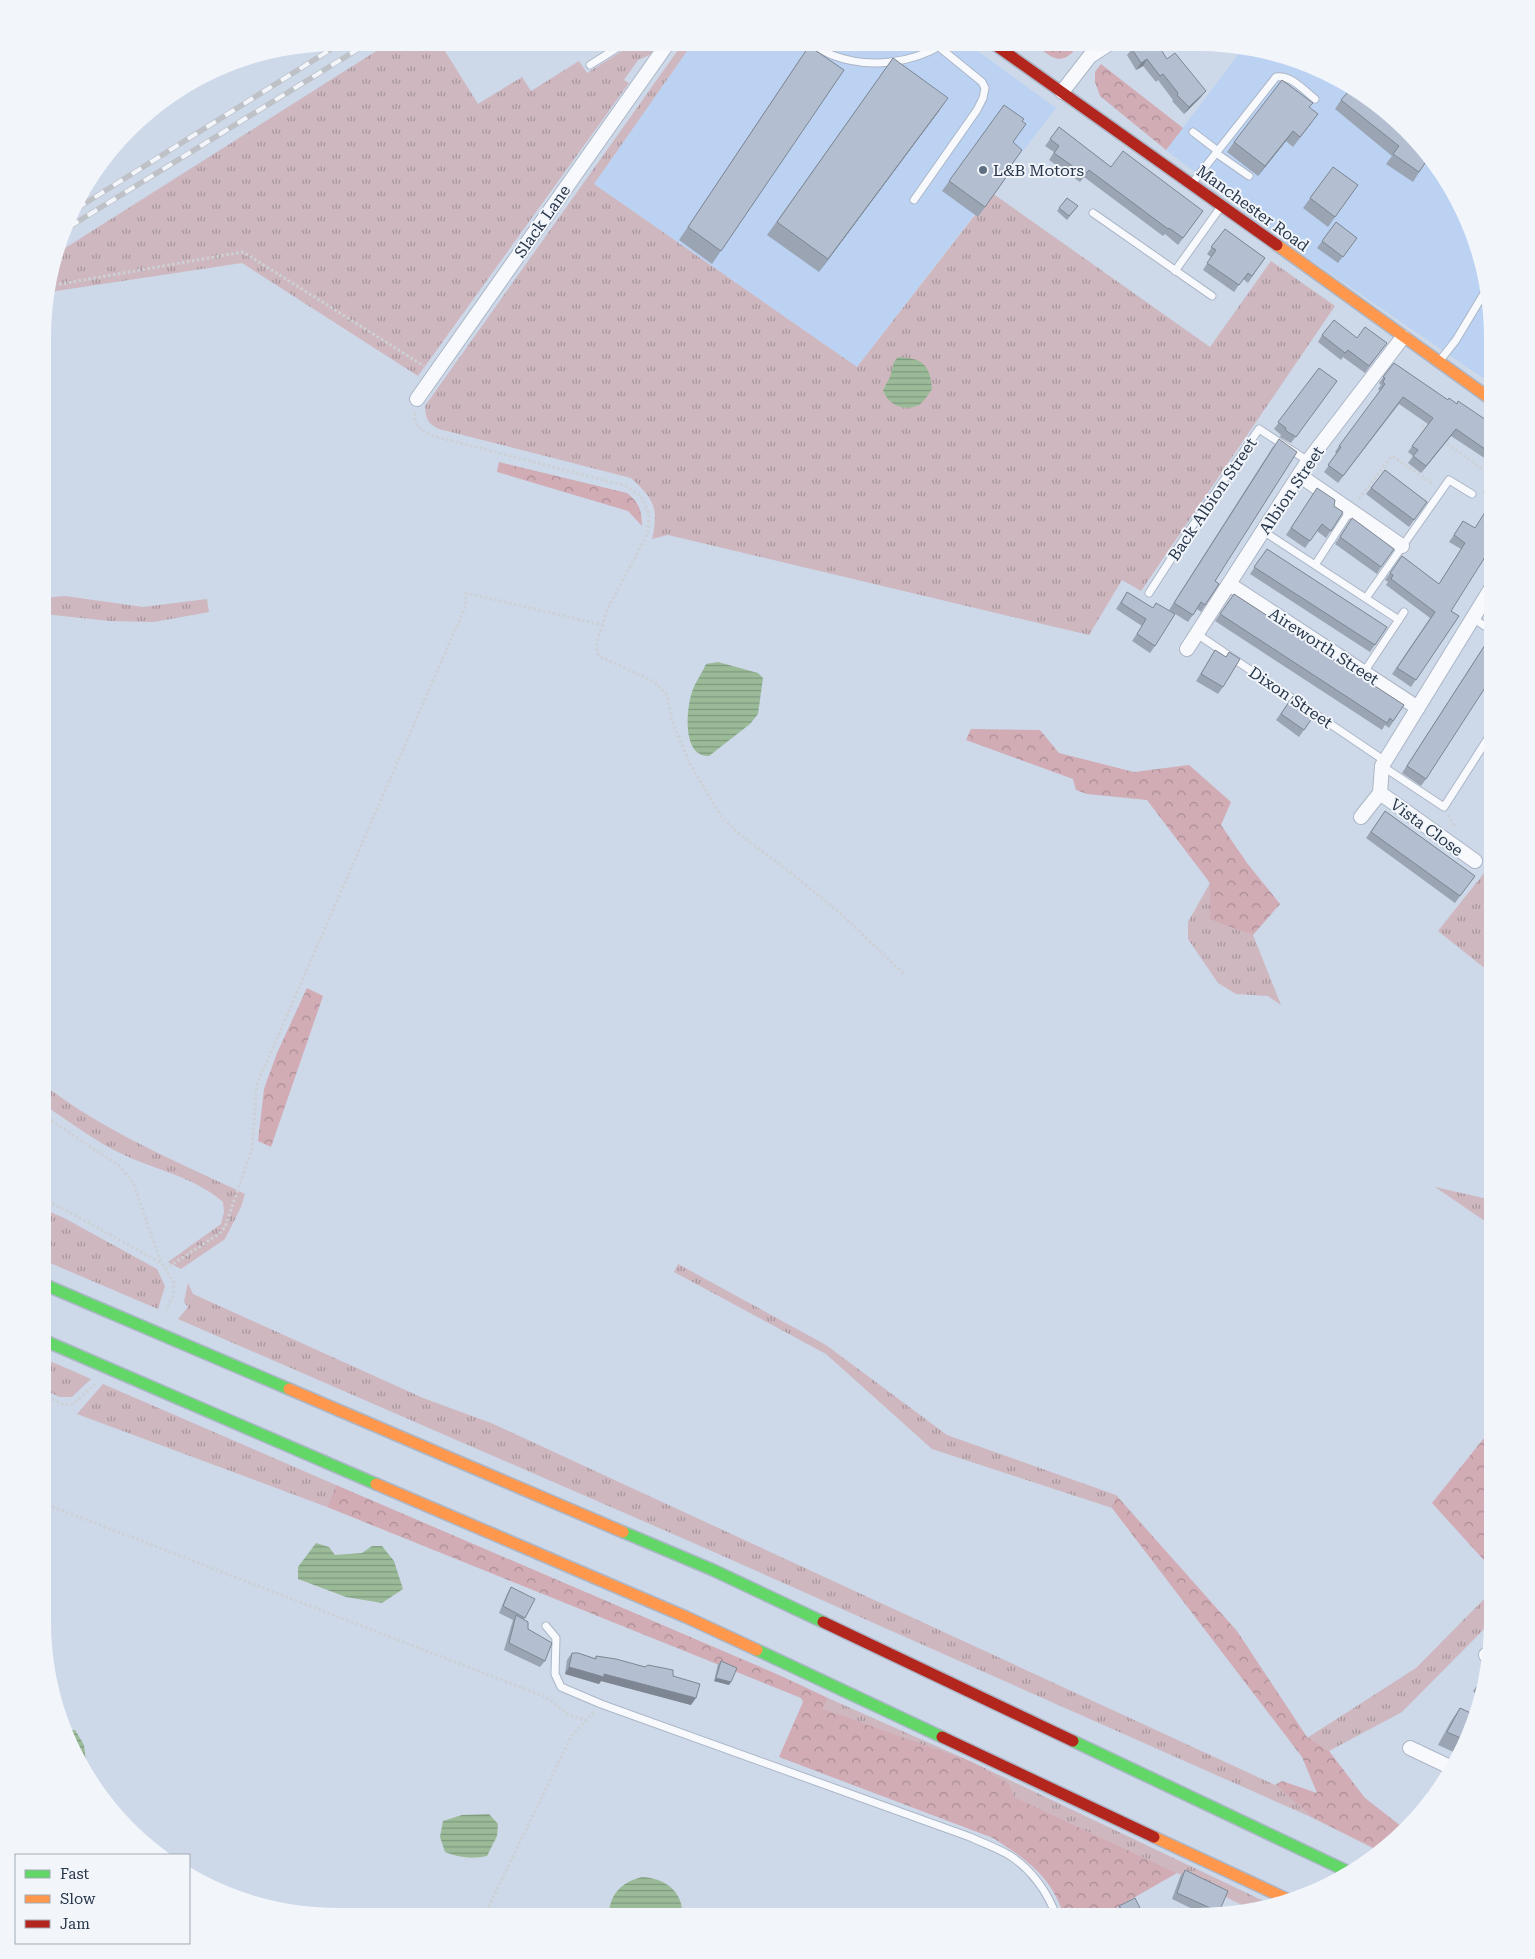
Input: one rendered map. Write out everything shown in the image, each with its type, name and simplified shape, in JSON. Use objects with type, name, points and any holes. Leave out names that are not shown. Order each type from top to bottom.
[{"type":"main road","name":"Manchester Road","points":[[1004,51],[1484,394]]},
{"type":"main road","points":[[51,1287],[712,1570],[1342,1868]]},
{"type":"main road","points":[[51,1343],[686,1617],[1280,1896]]},
{"type":"street","name":"Slack Lane","points":[[417,399],[663,51]]},
{"type":"street","points":[[1062,92],[1090,56],[1098,51]]},
{"type":"street","name":"Albion Street","points":[[1187,649],[1308,461],[1403,336]]},
{"type":"street","points":[[1299,476],[1402,546]]},
{"type":"street","name":"Aireworth Street","points":[[1229,584],[1418,708]]},
{"type":"street","points":[[1384,764],[1484,600]]},
{"type":"street","name":"Vista Close","points":[[1361,818],[1380,793],[1384,764]]},
{"type":"street","name":"Vista Close","points":[[1380,793],[1475,861]]},
{"type":"street","points":[[1410,1748],[1445,1765]]},
{"type":"lane","points":[[590,64],[612,51]]},
{"type":"lane","points":[[824,51],[851,60],[879,63],[903,61],[934,51]]},
{"type":"lane","points":[[914,200],[968,125],[984,98],[985,88],[982,82],[947,51]]},
{"type":"lane","points":[[1192,184],[1276,77],[1283,77],[1293,82],[1315,99]]},
{"type":"lane","points":[[1193,132],[1249,176]]},
{"type":"lane","points":[[1175,271],[1222,205]]},
{"type":"lane","points":[[1092,214],[1212,296]]},
{"type":"lane","points":[[1440,361],[1456,340],[1481,299]]},
{"type":"lane","name":"Back Albion Street","points":[[1149,593],[1259,429],[1308,461]]},
{"type":"lane","points":[[1366,598],[1449,480],[1472,494]]},
{"type":"lane","points":[[1316,565],[1350,511]]},
{"type":"lane","points":[[1263,531],[1399,620]]},
{"type":"lane","points":[[1364,672],[1404,612]]},
{"type":"lane","points":[[1473,618],[1484,626]]},
{"type":"lane","name":"Dixon Street","points":[[1197,634],[1444,807],[1484,744]]},
{"type":"lane","points":[[546,1626],[556,1638],[555,1674],[561,1687],[601,1704],[970,1836],[1009,1856],[1036,1879],[1054,1908]]},
{"type":"path","points":[[57,285],[243,252],[436,373]]},
{"type":"path","points":[[417,399],[414,417],[420,429],[433,436],[626,486],[641,496],[649,514],[648,533],[608,608],[596,647],[599,656],[655,682],[663,688],[667,694],[672,721],[689,762],[721,816],[738,834],[790,872],[840,913],[904,974]]},
{"type":"path","points":[[1428,419],[1423,426],[1431,432]]},
{"type":"path","points":[[1438,437],[1484,470]]},
{"type":"path","points":[[1350,511],[1392,456],[1442,490]]},
{"type":"path","points":[[165,1269],[219,1234],[225,1227],[252,1150],[257,1084],[466,605],[466,593],[603,625]]},
{"type":"path","points":[[51,1120],[118,1165],[133,1182],[162,1263],[174,1283],[173,1296],[166,1310]]},
{"type":"path","points":[[51,1203],[162,1263]]},
{"type":"path","points":[[51,1399],[64,1405],[73,1404],[95,1384]]},
{"type":"path","points":[[51,1506],[546,1697],[570,1715],[586,1720]]},
{"type":"path","points":[[488,1908],[572,1735],[601,1704]]},
{"type":"shaded area","points":[[687,51],[978,51],[1056,108],[857,367],[594,184]]},
{"type":"shaded area","points":[[1238,55],[1271,61],[1307,73],[1340,90],[1372,110],[1400,135],[1425,163],[1445,195],[1462,228],[1474,264],[1481,300],[1484,338],[1484,379],[1306,257],[1166,150]]},
{"type":"shaded area","points":[[898,357],[919,361],[927,368],[932,389],[925,400],[919,405],[908,408],[897,406],[885,395],[883,390],[890,377],[894,362]]},
{"type":"shaded area","points":[[718,662],[758,673],[763,678],[758,714],[750,724],[709,756],[700,754],[694,749],[690,741],[688,710],[693,689],[706,664]]},
{"type":"shaded area","points":[[316,1543],[329,1547],[335,1555],[362,1553],[372,1546],[382,1546],[394,1561],[403,1589],[382,1603],[346,1597],[298,1579],[298,1567]]},
{"type":"shaded area","points":[[73,1730],[75,1730],[84,1745],[85,1756]]},
{"type":"shaded area","points":[[489,1814],[498,1824],[497,1836],[487,1856],[466,1857],[445,1852],[440,1837],[443,1821],[462,1815]]},
{"type":"shaded area","points":[[642,1877],[650,1878],[665,1883],[676,1893],[682,1908],[610,1908],[611,1901],[618,1890],[635,1879]]},
{"type":"green space","points":[[376,51],[445,51],[478,104],[522,77],[531,91],[579,61],[587,73],[622,51],[654,51],[652,54],[638,60],[624,80],[629,83],[418,376],[242,263],[55,291],[66,248]]},
{"type":"green space","points":[[677,51],[687,51],[594,184],[857,367],[992,193],[1210,347],[1271,261],[1335,306],[1141,591],[1122,580],[1089,635],[668,535],[652,539],[655,519],[653,505],[650,498],[631,478],[439,429],[428,420],[425,406]]},
{"type":"green space","points":[[1043,51],[1073,51],[1061,59]]},
{"type":"green space","points":[[1101,64],[1183,128],[1166,150],[1100,96],[1095,82],[1095,72]]},
{"type":"green space","points":[[499,462],[627,493],[635,500],[639,507],[642,526],[628,511],[497,472]]},
{"type":"green space","points":[[65,596],[143,607],[207,599],[209,612],[154,622],[110,621],[51,615],[51,597]]},
{"type":"green space","points":[[971,729],[1040,730],[1059,753],[1134,772],[1189,765],[1231,802],[1221,825],[1247,863],[1280,904],[1253,935],[1210,920],[1210,883],[1147,800],[1087,794],[1076,790],[1073,779],[966,740]]},
{"type":"green space","points":[[1484,873],[1484,968],[1438,931]]},
{"type":"green space","points":[[1210,883],[1210,920],[1253,935],[1281,1005],[1268,996],[1236,994],[1218,983],[1188,939],[1188,922]]},
{"type":"green space","points":[[307,988],[323,996],[271,1147],[258,1141],[264,1089],[277,1053]]},
{"type":"green space","points":[[51,1090],[91,1117],[142,1145],[245,1194],[241,1207],[225,1239],[181,1269],[168,1262],[221,1224],[224,1212],[223,1202],[197,1185],[126,1156],[51,1110]]},
{"type":"green space","points":[[1435,1187],[1484,1198],[1484,1221]]},
{"type":"green space","points":[[51,1212],[157,1269],[165,1286],[158,1309],[51,1263]]},
{"type":"green space","points":[[678,1264],[826,1345],[947,1435],[1116,1495],[1112,1508],[932,1449],[826,1354],[674,1272]]},
{"type":"green space","points":[[188,1283],[193,1294],[423,1398],[491,1423],[1275,1785],[1313,1818],[689,1541],[178,1319],[188,1307],[184,1302]]},
{"type":"green space","points":[[51,1362],[91,1379],[72,1397],[59,1397],[51,1393]]},
{"type":"green space","points":[[103,1384],[336,1485],[327,1507],[77,1414]]},
{"type":"green space","points":[[1484,1438],[1484,1560],[1432,1503]]},
{"type":"green space","points":[[336,1485],[779,1675],[828,1698],[823,1709],[972,1762],[1009,1784],[1014,1797],[1177,1873],[1116,1908],[1061,1908],[1052,1890],[1036,1870],[993,1838],[779,1757],[803,1702],[801,1698],[327,1507]]},
{"type":"green space","points":[[1116,1495],[1237,1631],[1307,1737],[1329,1751],[1365,1798],[1399,1825],[1373,1848],[1313,1818],[1275,1785],[1282,1781],[1317,1793],[1302,1757],[1112,1508]]},
{"type":"green space","points":[[1484,1599],[1484,1630],[1402,1712],[1329,1751],[1307,1738],[1416,1668]]},
{"type":"green space","points":[[828,1698],[972,1762],[1262,1900],[1240,1904],[823,1709]]},
{"type":"building","points":[[806,51],[816,51],[844,70],[721,251],[688,227]]},
{"type":"building","points":[[1133,51],[1162,51],[1167,59],[1175,53],[1206,91],[1189,107],[1177,95],[1178,93],[1163,74],[1160,76],[1147,59],[1141,63]]},
{"type":"building","points":[[893,58],[948,98],[828,259],[777,222]]},
{"type":"building","points":[[1282,80],[1313,103],[1309,107],[1318,114],[1300,137],[1293,131],[1265,166],[1234,142]]},
{"type":"building","points":[[1346,94],[1372,110],[1386,122],[1425,163],[1419,172],[1393,154],[1399,146],[1341,100]]},
{"type":"building","name":"L&B Motors","points":[[1004,105],[1024,119],[1022,121],[1026,124],[1013,142],[1022,150],[1005,174],[1007,176],[985,207],[949,181]]},
{"type":"building","points":[[1059,127],[1111,167],[1123,151],[1203,211],[1183,238],[1089,170],[1085,175],[1054,153],[1059,146],[1050,139]]},
{"type":"building","points":[[1333,167],[1358,185],[1335,217],[1310,198]]},
{"type":"building","points":[[1067,198],[1078,206],[1069,216],[1059,208]]},
{"type":"building","points":[[1336,222],[1357,238],[1343,257],[1322,241]]},
{"type":"building","points":[[1225,229],[1265,258],[1252,276],[1248,273],[1239,285],[1207,263],[1216,250],[1211,247]]},
{"type":"building","points":[[1334,320],[1357,338],[1365,327],[1387,343],[1369,366],[1348,350],[1345,353],[1322,335]]},
{"type":"building","points":[[1394,363],[1448,400],[1449,398],[1457,404],[1458,401],[1484,419],[1484,448],[1456,429],[1426,466],[1413,456],[1418,450],[1412,446],[1433,418],[1403,397],[1343,476],[1328,465],[1341,447],[1339,446],[1385,384],[1383,382],[1385,378],[1383,377]]},
{"type":"building","points":[[1319,368],[1337,381],[1296,437],[1285,430],[1286,428],[1278,422]]},
{"type":"building","points":[[1279,439],[1297,452],[1215,581],[1219,584],[1205,605],[1201,602],[1193,615],[1174,603]]},
{"type":"building","points":[[1385,470],[1427,502],[1414,520],[1371,488]]},
{"type":"building","points":[[1317,488],[1335,500],[1334,506],[1343,512],[1331,531],[1322,524],[1310,541],[1291,528]]},
{"type":"building","points":[[1484,514],[1484,559],[1451,611],[1459,616],[1416,680],[1397,668],[1435,612],[1391,579],[1393,575],[1390,573],[1402,556],[1439,584],[1465,543],[1454,535],[1463,521],[1475,528]]},
{"type":"building","points":[[1352,518],[1394,549],[1381,567],[1340,537]]},
{"type":"building","points":[[1267,549],[1387,627],[1375,645],[1254,567]]},
{"type":"building","points":[[1127,592],[1153,608],[1156,603],[1175,614],[1155,646],[1137,634],[1146,619],[1121,603]]},
{"type":"building","points":[[1234,594],[1404,705],[1393,721],[1390,718],[1387,723],[1220,614]]},
{"type":"building","points":[[1484,647],[1484,689],[1426,779],[1407,766]]},
{"type":"building","points":[[1215,650],[1226,657],[1229,652],[1240,659],[1223,687],[1201,674]]},
{"type":"building","points":[[1293,696],[1308,706],[1305,711],[1313,717],[1304,730],[1281,714]]},
{"type":"building","points":[[1385,811],[1475,876],[1460,896],[1371,832]]},
{"type":"building","points":[[511,1587],[535,1599],[525,1618],[503,1606]]},
{"type":"building","points":[[516,1615],[528,1622],[528,1629],[552,1643],[545,1661],[509,1643]]},
{"type":"building","points":[[572,1653],[596,1659],[596,1656],[645,1667],[648,1665],[673,1670],[673,1676],[700,1684],[696,1698],[569,1667]]},
{"type":"building","points":[[721,1661],[737,1668],[731,1682],[716,1678]]},
{"type":"building","points":[[1460,1708],[1469,1712],[1459,1737],[1447,1732]]},
{"type":"building","points":[[1185,1870],[1228,1891],[1221,1906],[1209,1907],[1177,1893]]},
{"type":"building","points":[[1135,1898],[1140,1908],[1121,1908],[1119,1906]]},
{"type":"railway","points":[[75,223],[355,51]]},
{"type":"railway","points":[[85,203],[327,52]]},
{"type":"traffic: fast","points":[[51,1287],[289,1389]]},
{"type":"traffic: fast","points":[[51,1343],[376,1484]]},
{"type":"traffic: fast","points":[[623,1532],[713,1570],[823,1622]]},
{"type":"traffic: fast","points":[[757,1650],[942,1737]]},
{"type":"traffic: fast","points":[[1073,1741],[1341,1868]]},
{"type":"traffic: slow","points":[[1277,245],[1484,394]]},
{"type":"traffic: slow","points":[[289,1389],[623,1532]]},
{"type":"traffic: slow","points":[[376,1484],[686,1617],[757,1650]]},
{"type":"traffic: slow","points":[[1154,1837],[1280,1896]]},
{"type":"traffic: jam","points":[[1004,51],[1277,245]]},
{"type":"traffic: jam","points":[[823,1622],[1073,1741]]},
{"type":"traffic: jam","points":[[942,1737],[1154,1837]]},
{"type":"place","name":"L&B Motors","points":[[983,170]]}]
